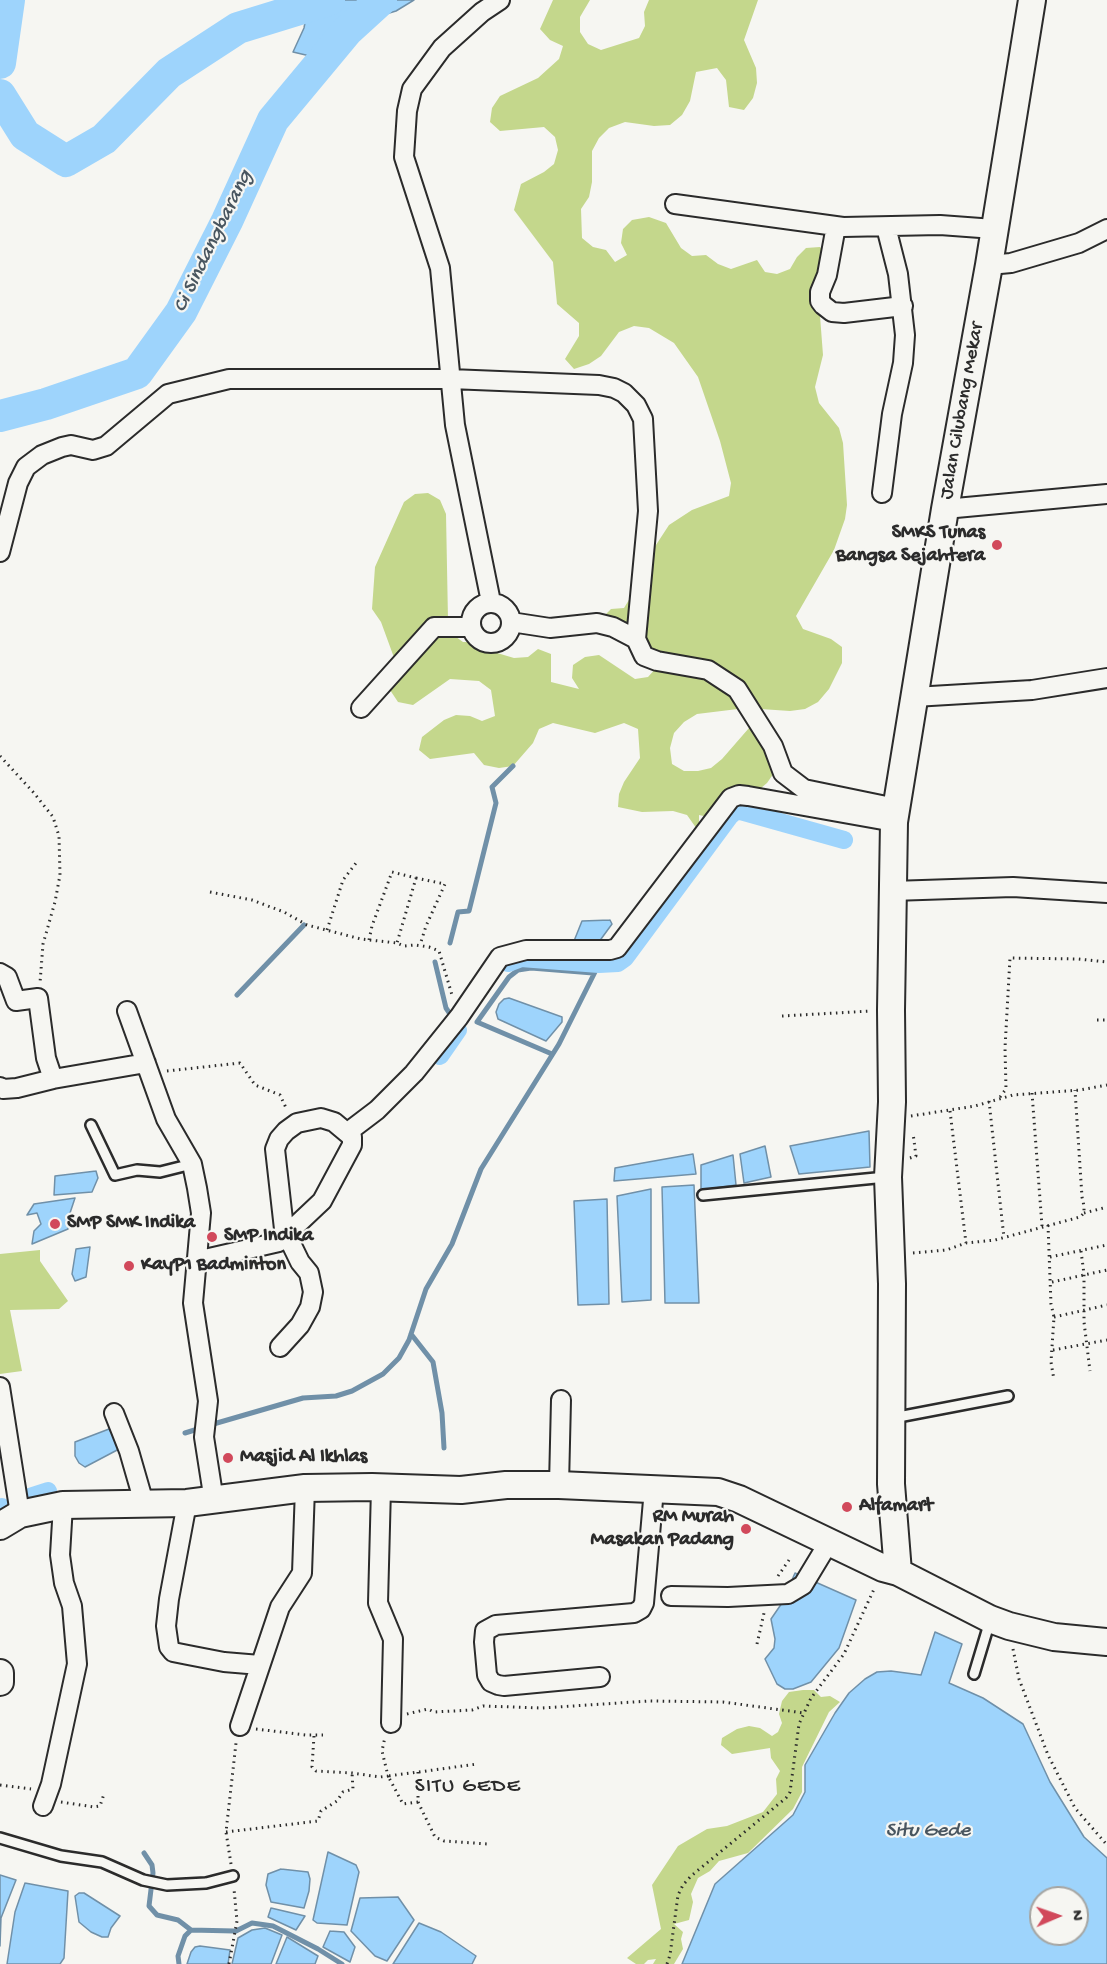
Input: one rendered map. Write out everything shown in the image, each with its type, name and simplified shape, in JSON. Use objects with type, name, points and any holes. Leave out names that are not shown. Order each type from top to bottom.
[{"type":"street","points":[[491,602],[454,424],[440,268],[404,157],[407,111],[412,89],[442,48],[482,12],[500,0]]},
{"type":"street","name":"Jalan Cilubang Mekar","points":[[890,1570],[893,1177],[891,1010],[895,815],[1032,0]]},
{"type":"street","points":[[675,204],[836,226],[940,225],[994,228]]},
{"type":"street","points":[[836,226],[827,275],[820,292],[820,301],[823,305],[832,312],[844,313],[903,306]]},
{"type":"street","points":[[882,494],[892,414],[903,363],[905,335],[898,274],[885,226]]},
{"type":"street","points":[[989,265],[1011,263],[1079,243],[1107,229]]},
{"type":"street","points":[[0,552],[18,483],[26,467],[42,455],[62,447],[71,445],[93,450],[106,446],[168,394],[229,379],[450,379],[599,385],[614,388],[624,393],[636,405],[643,419],[648,511],[636,639],[644,656],[657,661],[708,670],[738,689],[773,746],[783,773],[804,789],[895,815]]},
{"type":"street","points":[[945,510],[1107,494]]},
{"type":"street","points":[[491,602],[505,608],[512,622],[507,636],[493,644],[479,640],[471,627],[472,615],[480,606],[491,602]]},
{"type":"street","points":[[512,622],[550,628],[597,623],[613,627],[636,639]]},
{"type":"street","points":[[361,708],[434,627],[471,627]]},
{"type":"street","points":[[914,697],[1032,690],[1107,678]]},
{"type":"street","points":[[348,1132],[377,1110],[414,1072],[459,1017],[500,957],[521,951],[617,948],[731,798],[739,795],[895,815]]},
{"type":"street","points":[[892,891],[1013,887],[1107,893]]},
{"type":"street","points":[[0,973],[7,977],[16,1001],[38,998],[46,1058],[52,1079]]},
{"type":"street","points":[[127,1011],[166,1119],[192,1164],[201,1213],[193,1303],[208,1401],[204,1437],[214,1501]]},
{"type":"street","points":[[0,1087],[3,1089],[17,1088],[52,1079],[148,1068]]},
{"type":"street","points":[[196,1261],[283,1238],[322,1201],[352,1145],[352,1137],[348,1132],[333,1122],[321,1118],[297,1123],[279,1139],[276,1149],[283,1238],[309,1273],[313,1292],[310,1307],[300,1325],[279,1347]]},
{"type":"street","points":[[0,1387],[10,1520],[63,1505],[187,1503],[305,1488],[460,1490],[506,1485],[559,1485],[718,1492],[739,1499],[1000,1622],[1054,1637],[1107,1642]]},
{"type":"street","points":[[559,1485],[561,1400]]},
{"type":"street","points":[[114,1413],[129,1451],[144,1503]]},
{"type":"street","points":[[240,1726],[280,1607],[302,1573],[305,1488]]},
{"type":"street","points":[[381,1488],[378,1603],[393,1639],[391,1723]]},
{"type":"street","points":[[600,1677],[498,1685],[491,1682],[487,1675],[485,1631],[496,1625],[634,1613],[641,1609],[644,1603],[654,1489]]},
{"type":"street","points":[[187,1503],[169,1599],[166,1634],[169,1647],[173,1652],[224,1662],[260,1665]]},
{"type":"street","points":[[45,1798],[57,1756],[77,1664],[72,1606],[64,1583],[60,1555],[63,1505]]},
{"type":"street","points":[[672,1596],[728,1597],[788,1594],[803,1585],[829,1542]]},
{"type":"street","points":[[0,1672],[0,1682]]},
{"type":"lane","points":[[91,1125],[115,1175],[137,1170],[160,1172],[192,1164]]},
{"type":"lane","points":[[703,1195],[893,1177]]},
{"type":"lane","points":[[891,1419],[1008,1396]]},
{"type":"lane","points":[[974,1674],[1000,1622]]},
{"type":"lane","points":[[0,1838],[61,1856],[102,1862],[156,1884],[181,1886],[233,1876]]},
{"type":"path","points":[[0,756],[53,817],[59,836],[60,875],[43,945],[38,998]]},
{"type":"path","points":[[327,930],[343,880],[356,863]]},
{"type":"path","points":[[369,940],[392,872],[445,884],[420,945]]},
{"type":"path","points":[[397,943],[416,878]]},
{"type":"path","points":[[210,892],[252,900],[293,916],[301,923],[327,930],[404,946],[420,945],[439,951],[454,1003]]},
{"type":"path","points":[[999,1098],[1005,1093],[1005,1048],[1011,958],[1107,962]]},
{"type":"path","points":[[782,1016],[891,1010]]},
{"type":"path","points":[[1097,1020],[1107,1020]]},
{"type":"path","points":[[148,1068],[240,1063],[255,1085],[280,1095],[284,1106],[297,1123]]},
{"type":"path","points":[[910,1117],[999,1098],[1107,1085]]},
{"type":"path","points":[[1076,1090],[1084,1212]]},
{"type":"path","points":[[1032,1093],[1042,1226]]},
{"type":"path","points":[[989,1101],[1004,1238]]},
{"type":"path","points":[[951,1110],[966,1243]]},
{"type":"path","points":[[893,1177],[903,1159],[916,1156],[912,1126]]},
{"type":"path","points":[[905,1252],[939,1251],[966,1243],[1004,1238],[1080,1217],[1084,1212],[1107,1207]]},
{"type":"path","points":[[1048,1225],[1052,1282],[1051,1304],[1054,1317],[1051,1362],[1054,1380]]},
{"type":"path","points":[[1050,1257],[1107,1245]]},
{"type":"path","points":[[1081,1251],[1090,1371]]},
{"type":"path","points":[[1052,1282],[1107,1270]]},
{"type":"path","points":[[1054,1317],[1107,1305]]},
{"type":"path","points":[[1053,1350],[1107,1340]]},
{"type":"path","points":[[668,1964],[678,1895],[683,1885],[786,1798],[790,1792],[799,1724],[812,1698],[844,1654],[890,1570]]},
{"type":"path","points":[[1000,1622],[1048,1755],[1075,1808],[1107,1845]]},
{"type":"path","points":[[418,1802],[403,1804],[388,1776],[382,1751],[383,1742],[391,1723],[405,1715],[428,1709],[434,1712],[472,1710],[483,1706],[542,1707],[631,1702],[723,1702],[804,1713]]},
{"type":"path","points":[[229,1964],[237,1921],[226,1832],[232,1764],[240,1726],[314,1736],[323,1735]]},
{"type":"path","points":[[314,1736],[312,1767],[316,1771],[380,1777],[477,1764]]},
{"type":"path","points":[[418,1772],[418,1802],[435,1837],[444,1841],[488,1844]]},
{"type":"path","points":[[226,1832],[318,1821],[321,1811],[337,1801],[343,1792],[353,1789],[352,1773]]},
{"type":"path","points":[[0,1785],[53,1801],[94,1807],[100,1806],[104,1794]]},
{"type":"green space","points":[[553,0],[590,0],[580,17],[580,32],[588,44],[601,50],[639,38],[645,26],[644,12],[649,0],[758,0],[744,40],[756,68],[757,83],[753,98],[744,110],[729,107],[726,80],[717,68],[696,72],[690,101],[682,115],[670,125],[654,126],[625,122],[609,128],[599,138],[592,151],[592,182],[589,197],[581,209],[582,238],[593,247],[606,250],[615,262],[627,255],[621,243],[623,229],[632,220],[649,217],[666,223],[681,248],[692,256],[706,255],[718,264],[731,269],[757,260],[765,272],[777,274],[790,269],[806,248],[820,247],[829,259],[819,303],[823,355],[815,387],[819,403],[839,428],[843,443],[847,505],[845,519],[834,550],[796,616],[803,629],[831,639],[842,647],[842,663],[829,689],[818,702],[805,709],[790,711],[746,708],[697,714],[684,722],[674,733],[670,748],[672,764],[684,771],[698,771],[711,768],[722,759],[749,728],[762,728],[776,770],[767,783],[755,793],[746,812],[737,810],[722,820],[699,815],[699,832],[687,815],[673,811],[642,812],[618,807],[619,794],[624,782],[640,758],[638,729],[624,723],[595,733],[553,723],[539,729],[533,743],[513,766],[499,768],[484,765],[474,753],[430,759],[419,750],[422,737],[444,720],[456,715],[470,716],[482,721],[495,716],[491,690],[479,681],[450,679],[413,705],[398,702],[390,690],[396,663],[381,622],[372,609],[375,567],[404,502],[415,494],[428,493],[440,500],[446,514],[448,620],[452,634],[463,642],[476,642],[487,650],[514,658],[528,657],[538,649],[551,654],[551,682],[579,689],[572,678],[573,665],[585,657],[599,655],[635,679],[648,677],[657,667],[601,619],[611,609],[624,608],[638,585],[654,548],[669,525],[692,510],[729,496],[731,483],[720,441],[698,377],[674,343],[649,328],[634,326],[619,332],[601,356],[589,364],[574,369],[565,359],[579,336],[579,323],[557,304],[553,262],[514,210],[521,184],[554,164],[558,150],[555,137],[544,127],[500,131],[490,122],[492,108],[500,96],[538,78],[559,59],[563,46],[550,40],[540,29]]},
{"type":"green space","points":[[40,1250],[40,1261],[68,1301],[59,1309],[10,1310],[22,1371],[0,1374],[0,1254]]},
{"type":"green space","points":[[814,1690],[821,1697],[830,1696],[840,1702],[829,1712],[802,1767],[802,1792],[793,1809],[748,1853],[719,1861],[710,1871],[698,1878],[691,1894],[693,1902],[689,1920],[674,1924],[683,1932],[681,1939],[683,1949],[674,1964],[653,1964],[656,1959],[648,1960],[644,1964],[636,1964],[627,1958],[661,1929],[652,1885],[678,1846],[707,1829],[727,1826],[763,1812],[777,1794],[776,1779],[780,1771],[771,1758],[770,1748],[732,1754],[721,1745],[722,1738],[737,1729],[749,1726],[760,1728],[772,1736],[778,1732],[782,1723],[779,1714],[782,1701],[789,1692]]},
{"type":"water","points":[[309,0],[414,0],[396,11],[336,29],[324,46],[310,56],[293,52],[304,28]]},
{"type":"water","points":[[610,920],[612,924],[593,950],[572,946],[582,921]]},
{"type":"water","points":[[509,998],[562,1017],[562,1022],[546,1041],[498,1019],[496,1012],[499,1004]]},
{"type":"water","points":[[869,1131],[870,1167],[799,1174],[790,1146]]},
{"type":"water","points":[[765,1146],[771,1177],[744,1183],[740,1154]]},
{"type":"water","points":[[693,1154],[696,1174],[614,1181],[615,1168]]},
{"type":"water","points":[[733,1155],[736,1185],[701,1190],[701,1165]]},
{"type":"water","points":[[96,1171],[98,1178],[92,1192],[54,1195],[55,1176]]},
{"type":"water","points":[[694,1185],[699,1303],[665,1303],[662,1187]]},
{"type":"water","points":[[651,1189],[651,1300],[622,1302],[617,1196]]},
{"type":"water","points":[[75,1198],[68,1219],[68,1229],[32,1244],[34,1231],[41,1224],[37,1213],[27,1215],[34,1204]]},
{"type":"water","points":[[607,1199],[609,1304],[578,1305],[574,1201]]},
{"type":"water","points":[[90,1247],[86,1277],[75,1281],[72,1274],[76,1249]]},
{"type":"water","points":[[109,1429],[121,1448],[85,1467],[79,1463],[75,1456],[75,1442]]},
{"type":"water","points":[[795,1573],[856,1600],[839,1648],[811,1682],[793,1689],[785,1689],[777,1684],[765,1659],[774,1648],[775,1639],[771,1619],[782,1603]]},
{"type":"water","name":"Situ Gede","points":[[935,1632],[962,1644],[949,1683],[983,1698],[1023,1724],[1050,1782],[1084,1837],[1107,1858],[1107,1964],[682,1964],[715,1884],[793,1815],[805,1792],[805,1765],[849,1693],[877,1672],[891,1671],[921,1675]]},
{"type":"water","points":[[328,1852],[356,1865],[359,1872],[347,1925],[317,1923],[313,1920]]},
{"type":"water","points":[[281,1869],[308,1872],[309,1891],[304,1908],[271,1902],[266,1885],[268,1874]]},
{"type":"water","points":[[0,1875],[16,1880],[1,1918],[0,1946]]},
{"type":"water","points":[[25,1883],[68,1891],[64,1958],[60,1964],[7,1964],[15,1912]]},
{"type":"water","points":[[84,1893],[120,1916],[111,1928],[108,1937],[91,1932],[79,1922],[75,1896]]},
{"type":"water","points":[[398,1897],[414,1920],[387,1961],[375,1956],[351,1931],[360,1898]]},
{"type":"water","points":[[271,1908],[305,1916],[296,1930],[268,1917]]},
{"type":"water","points":[[419,1923],[441,1932],[476,1956],[472,1964],[393,1964]]},
{"type":"water","points":[[265,1928],[282,1935],[271,1964],[232,1964],[238,1938],[252,1930]]},
{"type":"water","points":[[330,1931],[344,1932],[355,1947],[350,1962],[323,1947]]},
{"type":"water","points":[[287,1937],[318,1956],[315,1964],[276,1964]]},
{"type":"water","points":[[195,1947],[230,1950],[228,1964],[187,1964],[191,1952]]},
{"type":"waterway","points":[[0,63],[9,0]]},
{"type":"waterway","points":[[0,95],[25,135],[66,161],[104,139],[169,73],[238,28],[329,0]]},
{"type":"waterway","name":"Ci Sindangbarang","points":[[0,416],[46,404],[137,373],[181,312],[227,221],[273,120],[347,31],[381,0]]},
{"type":"waterway","points":[[450,943],[458,912],[469,911],[496,803],[492,787],[513,766]]},
{"type":"waterway","points":[[508,963],[521,958],[599,964],[618,963],[625,958],[730,816],[737,810],[844,840]]},
{"type":"waterway","points":[[237,995],[304,925]]},
{"type":"waterway","points":[[210,1425],[303,1398],[336,1396],[352,1391],[383,1374],[399,1358],[409,1340],[426,1289],[452,1244],[481,1169],[559,1044],[604,954]]},
{"type":"waterway","points":[[435,962],[446,1008],[450,1014],[457,1014]]},
{"type":"waterway","points":[[552,1054],[477,1022],[509,977],[518,970],[531,968],[593,973]]},
{"type":"waterway","points":[[440,1056],[458,1030]]},
{"type":"waterway","points":[[411,1334],[433,1362],[442,1413],[444,1448]]},
{"type":"waterway","points":[[185,1433],[201,1428]]},
{"type":"waterway","points":[[20,1500],[48,1491]]},
{"type":"waterway","points":[[144,1853],[152,1865],[153,1873],[149,1906],[157,1915],[178,1920],[191,1930],[234,1931]]},
{"type":"waterway","points":[[236,1931],[252,1923],[273,1926],[342,1964]]},
{"type":"waterway","points":[[179,1964],[178,1956],[185,1936],[191,1930]]},
{"type":"place","name":"SMKS Tunas Bangsa Sejahtera","points":[[997,545]]},
{"type":"place","name":"SMP SMK Indika","points":[[55,1224]]},
{"type":"place","name":"SMP Indika","points":[[212,1237]]},
{"type":"place","name":"KayP1 Badminton","points":[[129,1266]]},
{"type":"place","name":"Masjid Al Ikhlas","points":[[228,1458]]},
{"type":"place","name":"Alfamart","points":[[847,1507]]},
{"type":"place","name":"RM Murah Masakan Padang","points":[[746,1529]]},
{"type":"district","name":"SITU GEDE","points":[[468,1788]]}]
